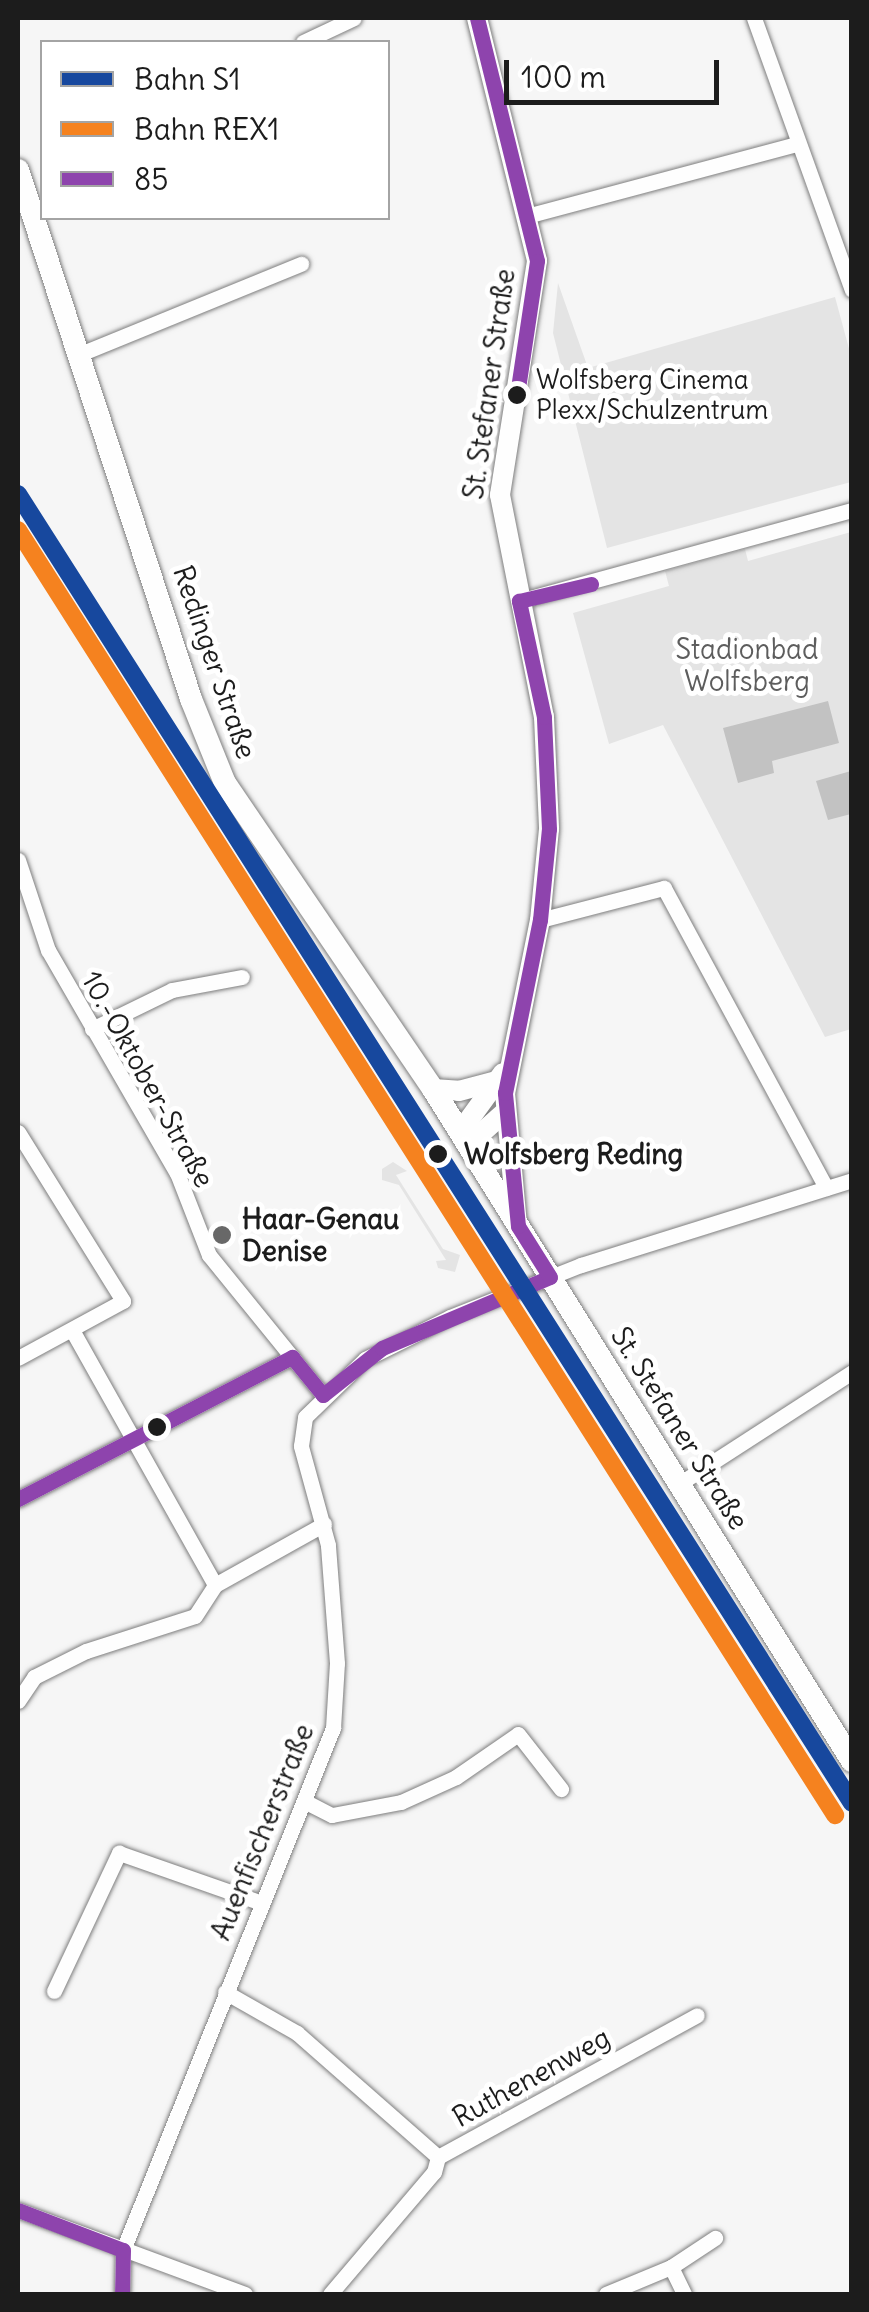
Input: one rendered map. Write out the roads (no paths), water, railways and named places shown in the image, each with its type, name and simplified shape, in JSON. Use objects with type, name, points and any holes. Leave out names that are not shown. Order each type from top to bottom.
[{"type":"main road","name":"Redinger Straße","points":[[28,182],[191,699],[225,783],[433,1089],[518,1226]]},
{"type":"main road","name":"St. Stefaner Straße","points":[[518,1226],[852,1761]]},
{"type":"street","points":[[308,40],[354,18]]},
{"type":"street","name":"St. Stefaner Straße","points":[[476,18],[530,215],[536,287],[500,495],[518,602],[544,717],[549,829],[540,920],[510,1058],[506,1111],[518,1226]]},
{"type":"street","points":[[754,18],[850,291]]},
{"type":"street","points":[[530,215],[797,144]]},
{"type":"street","points":[[80,354],[301,264]]},
{"type":"street","points":[[518,602],[852,510]]},
{"type":"street","name":"10.-Oktober-Straße","points":[[18,860],[48,950],[177,1173],[216,1269],[323,1395]]},
{"type":"street","points":[[540,920],[664,888],[826,1188]]},
{"type":"street","points":[[92,1029],[172,990],[242,976]]},
{"type":"street","name":"St. Stefaner Straße","points":[[464,1138],[510,1058]]},
{"type":"street","points":[[433,1089],[459,1090],[500,1080]]},
{"type":"street","points":[[464,1138],[506,1111]]},
{"type":"street","points":[[18,1132],[123,1301],[18,1358]]},
{"type":"street","name":"Auenfischerstraße","points":[[122,2294],[122,2250],[259,1902],[333,1728],[336,1663],[324,1524],[301,1439],[305,1418],[323,1395],[382,1348],[550,1277],[852,1180]]},
{"type":"street","points":[[72,1330],[215,1584]]},
{"type":"street","points":[[18,1499],[292,1357]]},
{"type":"street","points":[[680,1484],[852,1372]]},
{"type":"street","points":[[18,1701],[34,1677],[86,1651],[196,1616],[215,1584],[324,1524]]},
{"type":"street","points":[[304,1801],[332,1815],[401,1802],[456,1778],[518,1734],[561,1790]]},
{"type":"street","points":[[54,1992],[118,1854],[259,1902]]},
{"type":"street","points":[[224,1992],[297,2034],[438,2157]]},
{"type":"street","name":"Ruthenenweg","points":[[330,2294],[434,2172],[438,2157],[696,2014]]},
{"type":"street","points":[[18,2210],[245,2294]]},
{"type":"street","points":[[606,2294],[671,2267],[715,2238]]},
{"type":"street","points":[[671,2267],[684,2294]]},
{"type":"rail line","name":"S1","points":[[18,494],[852,1803]]},
{"type":"rail line","name":"REX1","points":[[18,530],[835,1815]]},
{"type":"place","name":"Wolfsberg Cinema Plexx/Schulzentrum","points":[[517,395]]},
{"type":"place","name":"Wolfsberg Reding","points":[[438,1154]]},
{"type":"place","name":"Haar-Genau Denise","points":[[222,1235]]},
{"type":"park label","name":"Stadionbad Wolfsberg","points":[[747,665]]}]
